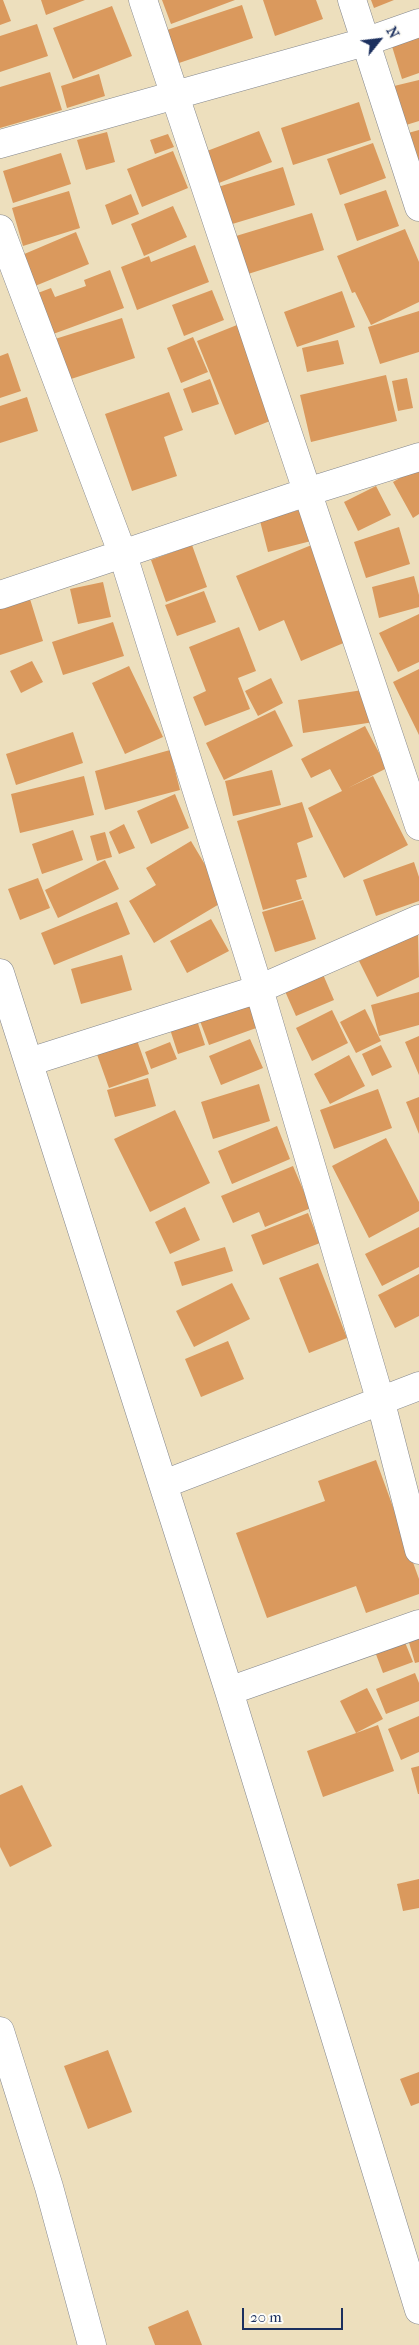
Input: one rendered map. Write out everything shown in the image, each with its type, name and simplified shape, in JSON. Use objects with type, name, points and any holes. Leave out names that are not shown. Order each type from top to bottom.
[{"type":"street","points":[[143,0],[419,826]]},
{"type":"street","points":[[352,0],[419,208]]},
{"type":"street","points":[[0,144],[175,97],[366,42],[419,23]]},
{"type":"street","points":[[0,229],[123,555],[259,989],[380,1399],[419,1550]]},
{"type":"street","points":[[0,595],[307,492],[419,458]]},
{"type":"street","points":[[29,1062],[259,989],[419,919]]},
{"type":"street","points":[[0,973],[116,1343],[164,1484],[229,1691],[419,2310]]},
{"type":"street","points":[[164,1484],[380,1399],[419,1386]]},
{"type":"street","points":[[229,1691],[419,1624]]},
{"type":"street","points":[[0,2031],[48,2186],[92,2345]]},
{"type":"building","points":[[0,0],[3,0],[11,21],[0,25]]},
{"type":"building","points":[[41,0],[85,0],[46,15]]},
{"type":"building","points":[[162,0],[235,0],[171,24]]},
{"type":"building","points":[[263,0],[316,0],[323,19],[275,36]]},
{"type":"building","points":[[371,0],[394,0],[374,8]]},
{"type":"building","points":[[242,5],[253,38],[179,63],[167,30]]},
{"type":"building","points":[[112,6],[132,56],[73,79],[53,28]]},
{"type":"building","points":[[37,24],[48,56],[0,72],[0,36]]},
{"type":"building","points":[[419,34],[419,73],[402,79],[391,43]]},
{"type":"building","points":[[50,72],[62,110],[0,128],[0,87]]},
{"type":"building","points":[[99,74],[105,96],[67,108],[61,86]]},
{"type":"building","points":[[419,80],[419,121],[406,125],[394,86]]},
{"type":"building","points":[[359,102],[371,140],[293,165],[281,128]]},
{"type":"building","points":[[419,130],[419,173],[408,133]]},
{"type":"building","points":[[259,131],[272,162],[219,183],[207,151]]},
{"type":"building","points":[[107,132],[115,162],[86,170],[77,140]]},
{"type":"building","points":[[168,134],[174,147],[155,154],[150,140]]},
{"type":"building","points":[[373,143],[386,178],[340,195],[327,159]]},
{"type":"building","points":[[173,151],[188,188],[142,207],[127,169]]},
{"type":"building","points":[[61,153],[71,184],[13,203],[3,171]]},
{"type":"building","points":[[283,167],[295,205],[229,225],[218,187]]},
{"type":"building","points":[[386,190],[399,226],[357,241],[344,204]]},
{"type":"building","points":[[69,191],[80,228],[23,246],[12,208]]},
{"type":"building","points":[[131,194],[139,214],[112,225],[105,205]]},
{"type":"building","points":[[173,206],[187,237],[144,256],[131,224]]},
{"type":"building","points":[[312,213],[324,250],[248,274],[236,236]]},
{"type":"building","points":[[405,229],[419,262],[419,302],[371,325],[355,292],[352,293],[337,256]]},
{"type":"building","points":[[76,232],[89,264],[35,286],[22,255]]},
{"type":"building","points":[[195,245],[209,282],[137,310],[121,267],[149,256],[151,262]]},
{"type":"building","points":[[110,270],[124,308],[45,337],[30,296],[51,288],[55,297],[86,286],[84,280]]},
{"type":"building","points":[[212,290],[224,320],[184,336],[172,305]]},
{"type":"building","points":[[342,291],[355,327],[297,347],[284,312]]},
{"type":"building","points":[[419,311],[419,352],[380,364],[368,327]]},
{"type":"building","points":[[122,318],[135,358],[68,380],[55,339]]},
{"type":"building","points":[[242,323],[280,417],[235,435],[197,341]]},
{"type":"building","points":[[193,337],[208,372],[181,383],[167,348]]},
{"type":"building","points":[[338,340],[344,364],[307,372],[302,348]]},
{"type":"building","points":[[8,353],[21,391],[0,398],[0,356]]},
{"type":"building","points":[[386,375],[397,421],[311,442],[300,395]]},
{"type":"building","points":[[407,378],[413,408],[398,411],[392,381]]},
{"type":"building","points":[[210,379],[219,404],[192,413],[183,389]]},
{"type":"building","points":[[169,392],[183,430],[164,437],[177,476],[132,491],[105,414]]},
{"type":"building","points":[[27,397],[38,431],[0,443],[0,406]]},
{"type":"building","points":[[419,467],[419,514],[413,518],[393,482]]},
{"type":"building","points":[[376,486],[391,515],[358,531],[344,502]]},
{"type":"building","points":[[306,508],[315,540],[268,552],[260,521]]},
{"type":"building","points":[[399,527],[410,564],[366,578],[354,542]]},
{"type":"building","points":[[314,544],[353,639],[301,661],[284,620],[259,631],[236,576]]},
{"type":"building","points":[[192,545],[207,587],[166,602],[151,560]]},
{"type":"building","points":[[414,576],[419,595],[419,607],[379,618],[372,587]]},
{"type":"building","points":[[103,582],[111,617],[78,624],[70,589]]},
{"type":"building","points":[[204,591],[216,622],[177,636],[165,605]]},
{"type":"building","points":[[30,599],[43,641],[0,655],[0,608]]},
{"type":"building","points":[[419,614],[419,662],[398,672],[379,633]]},
{"type":"building","points":[[113,622],[124,656],[63,675],[52,642]]},
{"type":"building","points":[[239,627],[256,671],[238,678],[250,709],[205,726],[193,697],[206,691],[189,647]]},
{"type":"building","points":[[32,661],[43,682],[21,693],[10,671]]},
{"type":"building","points":[[129,666],[163,737],[125,754],[92,683]]},
{"type":"building","points":[[419,669],[419,735],[393,682]]},
{"type":"building","points":[[271,678],[283,703],[258,716],[245,691]]},
{"type":"building","points":[[369,689],[374,722],[303,733],[298,700]]},
{"type":"building","points":[[275,710],[293,746],[224,780],[206,743]]},
{"type":"building","points":[[365,726],[387,768],[348,788],[373,776],[408,845],[344,878],[308,808],[342,791],[330,769],[311,778],[301,759]]},
{"type":"building","points":[[73,732],[83,763],[16,785],[6,754]]},
{"type":"building","points":[[170,750],[180,790],[105,810],[95,771]]},
{"type":"building","points":[[272,770],[281,805],[233,816],[225,781]]},
{"type":"building","points":[[84,776],[94,815],[20,833],[11,794]]},
{"type":"building","points":[[175,794],[189,828],[151,844],[137,811]]},
{"type":"building","points":[[302,802],[313,837],[297,843],[307,877],[296,880],[302,899],[263,910],[237,821]]},
{"type":"building","points":[[124,824],[135,848],[119,854],[109,832]]},
{"type":"building","points":[[73,830],[83,860],[42,874],[32,844]]},
{"type":"building","points":[[105,832],[112,857],[97,861],[90,836]]},
{"type":"building","points":[[191,841],[226,900],[154,943],[129,901],[156,885],[146,868]]},
{"type":"building","points":[[105,860],[119,889],[58,918],[45,890]]},
{"type":"building","points":[[414,862],[419,877],[419,901],[376,916],[363,880]]},
{"type":"building","points":[[38,878],[50,908],[20,920],[8,889]]},
{"type":"building","points":[[303,900],[316,939],[275,952],[262,912]]},
{"type":"building","points":[[117,902],[130,934],[54,965],[41,933]]},
{"type":"building","points":[[211,919],[229,951],[187,973],[170,941]]},
{"type":"building","points":[[418,932],[419,977],[377,997],[359,961]]},
{"type":"building","points":[[122,955],[132,990],[81,1004],[71,969]]},
{"type":"building","points":[[322,972],[334,1000],[296,1016],[284,989]]},
{"type":"building","points":[[419,992],[419,1025],[379,1036],[371,1005]]},
{"type":"building","points":[[247,994],[259,1027],[209,1045],[197,1013]]},
{"type":"building","points":[[193,1008],[205,1045],[178,1054],[166,1017]]},
{"type":"building","points":[[365,1009],[381,1041],[356,1053],[340,1022]]},
{"type":"building","points":[[332,1010],[348,1043],[312,1061],[296,1028]]},
{"type":"building","points":[[134,1032],[149,1074],[109,1088],[94,1046]]},
{"type":"building","points":[[419,1036],[419,1075],[405,1042]]},
{"type":"building","points":[[250,1039],[263,1068],[221,1085],[209,1056]]},
{"type":"building","points":[[170,1042],[177,1059],[151,1069],[145,1052]]},
{"type":"building","points":[[381,1045],[392,1067],[372,1076],[362,1054]]},
{"type":"building","points":[[349,1055],[365,1086],[330,1104],[314,1074]]},
{"type":"building","points":[[148,1078],[156,1106],[115,1117],[107,1090]]},
{"type":"building","points":[[259,1084],[270,1121],[213,1139],[201,1102]]},
{"type":"building","points":[[378,1089],[392,1128],[334,1149],[320,1110]]},
{"type":"building","points":[[419,1097],[419,1134],[406,1102]]},
{"type":"building","points":[[175,1110],[210,1183],[150,1212],[114,1139]]},
{"type":"building","points":[[277,1126],[290,1159],[232,1184],[218,1151]]},
{"type":"building","points":[[386,1138],[419,1202],[419,1211],[369,1238],[332,1166]]},
{"type":"building","points":[[293,1166],[311,1208],[265,1227],[259,1212],[233,1223],[221,1196]]},
{"type":"building","points":[[185,1207],[200,1240],[170,1254],[155,1222]]},
{"type":"building","points":[[308,1213],[320,1243],[263,1265],[251,1235]]},
{"type":"building","points":[[419,1227],[419,1267],[382,1286],[365,1254]]},
{"type":"building","points":[[225,1247],[233,1271],[182,1286],[174,1262]]},
{"type":"building","points":[[318,1263],[347,1338],[309,1353],[279,1278]]},
{"type":"building","points":[[419,1274],[419,1316],[395,1328],[378,1295]]},
{"type":"building","points":[[232,1283],[250,1319],[194,1347],[176,1311]]},
{"type":"building","points":[[228,1341],[244,1379],[201,1397],[185,1359]]},
{"type":"building","points":[[376,1460],[419,1579],[419,1594],[366,1613],[356,1586],[267,1618],[236,1533],[325,1501],[318,1481]]},
{"type":"building","points":[[419,1625],[419,1662],[415,1663],[405,1629]]},
{"type":"building","points":[[400,1630],[413,1662],[383,1673],[371,1641]]},
{"type":"building","points":[[415,1673],[419,1683],[419,1701],[386,1714],[376,1689]]},
{"type":"building","points":[[367,1688],[383,1719],[356,1733],[340,1701]]},
{"type":"building","points":[[419,1716],[419,1752],[401,1760],[388,1729]]},
{"type":"building","points":[[378,1725],[394,1771],[323,1797],[307,1751]]},
{"type":"building","points":[[419,1766],[419,1794],[418,1794],[411,1768]]},
{"type":"building","points":[[22,1785],[52,1846],[10,1867],[0,1847],[0,1795]]},
{"type":"building","points":[[419,1879],[419,1908],[403,1911],[397,1884]]},
{"type":"building","points":[[108,2050],[132,2112],[88,2129],[64,2066]]},
{"type":"building","points":[[419,2072],[419,2103],[411,2106],[400,2079]]},
{"type":"building","points":[[188,2310],[202,2345],[155,2345],[148,2327]]}]
